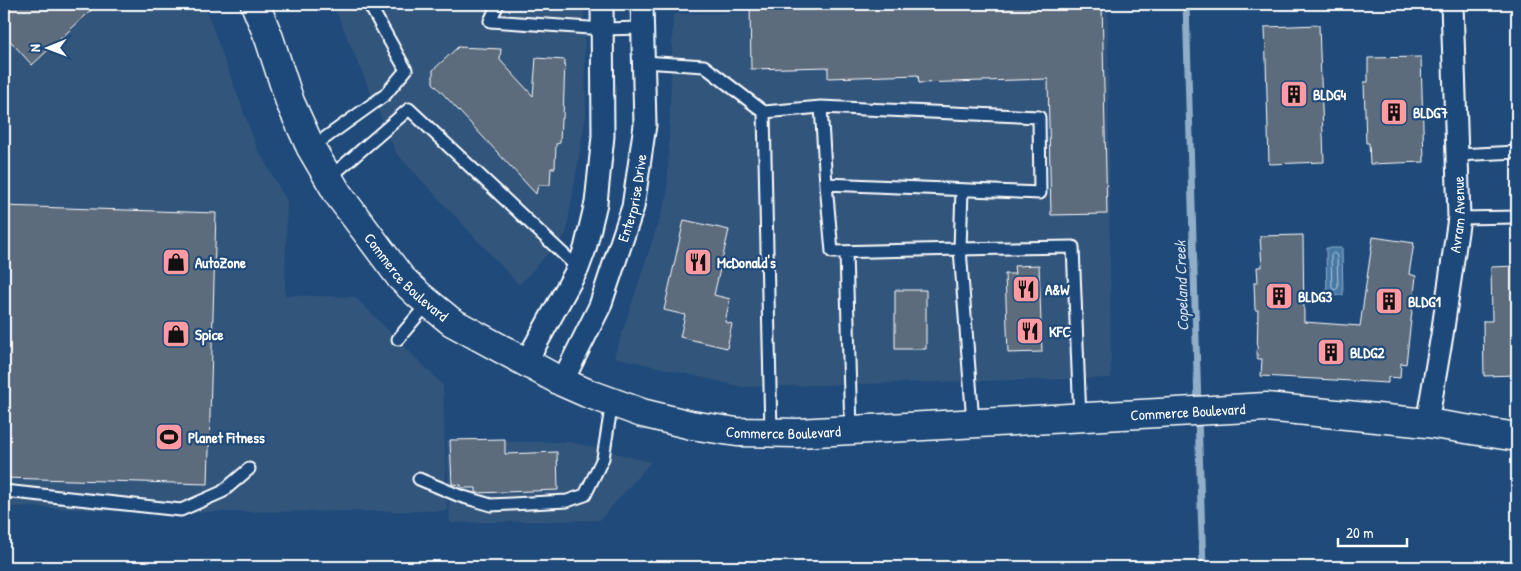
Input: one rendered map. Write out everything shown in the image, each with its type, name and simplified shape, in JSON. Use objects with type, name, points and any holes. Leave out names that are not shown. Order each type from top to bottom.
[{"type":"street","name":"Commerce Boulevard","points":[[255,4],[290,102],[311,148],[338,194],[401,278],[428,304],[452,322],[562,382],[642,413],[691,425],[737,432],[771,433],[851,431],[1266,407],[1427,423],[1517,437]]},
{"type":"street","points":[[526,362],[578,268],[585,249],[596,203],[603,136],[602,4]]},
{"type":"street","name":"Enterprise Drive","points":[[562,382],[600,306],[633,207],[645,126],[642,4]]},
{"type":"street","name":"Avram Avenue","points":[[1427,423],[1459,218],[1452,4]]},
{"type":"lane","points":[[311,148],[385,95],[406,70],[369,4]]},
{"type":"lane","points":[[498,4],[490,21],[603,28],[643,28]]},
{"type":"lane","points":[[644,62],[704,66],[764,112],[821,107],[1039,117],[1040,193],[826,184]]},
{"type":"lane","points":[[821,107],[832,252],[1073,247],[1080,418]]},
{"type":"lane","points":[[329,178],[409,109],[578,268]]},
{"type":"lane","points":[[764,112],[771,433]]},
{"type":"lane","points":[[1457,155],[1517,152]]},
{"type":"lane","points":[[962,190],[960,249],[973,424]]},
{"type":"lane","points":[[1459,218],[1517,217]]},
{"type":"lane","points":[[846,252],[851,431]]},
{"type":"lane","points":[[398,339],[428,304]]},
{"type":"lane","points":[[419,479],[460,496],[491,505],[567,501],[585,495],[603,458],[612,402]]},
{"type":"lane","points":[[4,491],[181,510],[222,492],[249,469]]},
{"type":"shaded area","points":[[4,4],[188,4],[191,7],[204,4],[257,148],[287,201],[285,295],[355,297],[443,385],[447,511],[210,512],[178,514],[4,506]]},
{"type":"shaded area","points":[[333,4],[584,4],[586,115],[566,234],[519,285],[396,153]]},
{"type":"shaded area","points":[[1108,5],[1111,378],[742,387],[614,357],[667,196],[673,14]]},
{"type":"shaded area","points":[[447,441],[571,442],[651,462],[600,520],[450,523]]},
{"type":"water","points":[[1326,248],[1342,248],[1343,295],[1327,296]]},
{"type":"building","points":[[4,4],[98,4],[32,65],[4,34]]},
{"type":"building","points":[[750,4],[1102,4],[1107,214],[1051,215],[1048,79],[919,83],[918,75],[828,78],[828,67],[751,69]]},
{"type":"building","name":"BLDG4","points":[[1319,25],[1324,162],[1269,164],[1265,27]]},
{"type":"building","points":[[458,47],[501,49],[500,60],[533,96],[536,58],[565,60],[563,119],[561,119],[560,143],[556,144],[555,168],[551,168],[550,185],[538,185],[536,194],[433,83],[433,70]]},
{"type":"building","name":"BLDG7","points":[[1421,57],[1424,162],[1370,164],[1369,143],[1366,143],[1364,82],[1368,82],[1368,58]]},
{"type":"building","points":[[4,206],[216,213],[208,484],[4,478]]},
{"type":"building","name":"McDonald's","points":[[684,220],[729,230],[714,295],[730,299],[725,322],[732,324],[727,348],[680,337],[685,315],[664,310]]},
{"type":"building","points":[[1303,235],[1304,322],[1360,326],[1373,237],[1414,243],[1409,274],[1416,276],[1406,364],[1401,363],[1400,378],[1388,377],[1388,383],[1261,376],[1262,359],[1257,359],[1258,310],[1255,310],[1254,282],[1258,282],[1257,267],[1262,267],[1260,236]]},
{"type":"building","points":[[1039,265],[1042,352],[1008,353],[1005,274],[1015,274],[1014,266]]},
{"type":"building","points":[[1517,266],[1517,375],[1484,376],[1483,321],[1492,321],[1491,267]]},
{"type":"building","points":[[895,290],[926,290],[926,349],[895,349]]},
{"type":"building","points":[[505,439],[505,454],[557,452],[558,490],[476,493],[476,488],[461,488],[461,485],[452,484],[450,440]]},
{"type":"waterway","name":"Copeland Creek","points":[[1186,4],[1198,406]]},
{"type":"waterway","name":"Copeland Creek","points":[[1198,416],[1203,567]]},
{"type":"place","name":"BLDG4","points":[[1294,94]]},
{"type":"place","name":"BLDG7","points":[[1394,112]]},
{"type":"place","name":"AutoZone","points":[[176,262]]},
{"type":"place","name":"McDonald's","points":[[698,262]]},
{"type":"place","name":"A&W","points":[[1026,289]]},
{"type":"place","name":"BLDG3","points":[[1279,296]]},
{"type":"place","name":"BLDG1","points":[[1389,301]]},
{"type":"place","name":"KFC","points":[[1030,331]]},
{"type":"place","name":"Spice","points":[[176,334]]},
{"type":"place","name":"BLDG2","points":[[1331,352]]},
{"type":"place","name":"Planet Fitness","points":[[169,437]]}]
